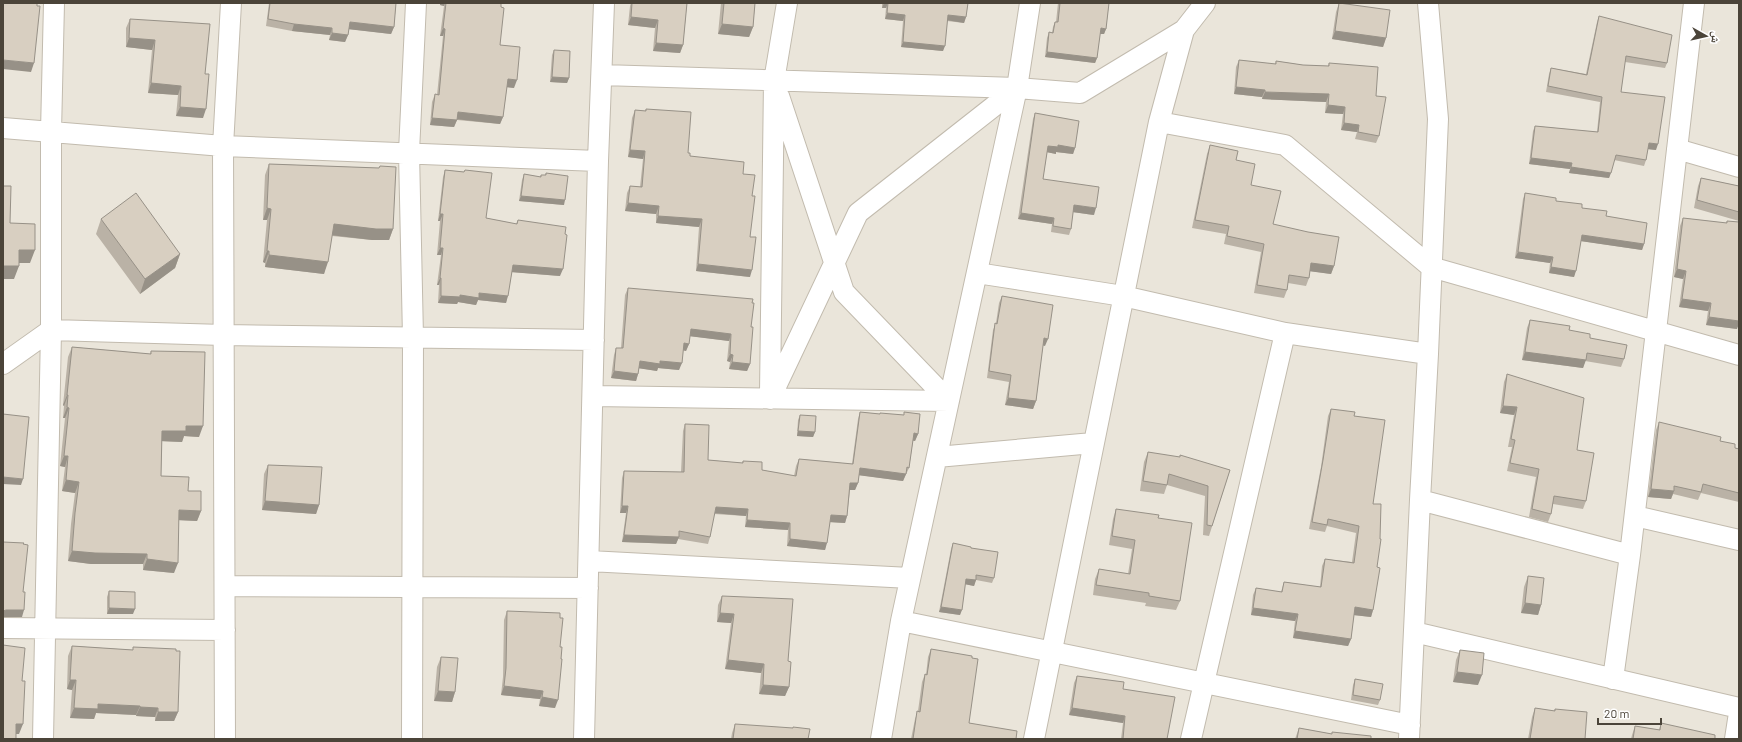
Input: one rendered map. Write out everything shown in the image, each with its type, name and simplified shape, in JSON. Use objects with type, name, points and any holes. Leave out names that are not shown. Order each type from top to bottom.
[{"type":"street","points":[[43,739],[51,330],[51,132],[54,3]]},
{"type":"street","points":[[225,739],[224,146],[231,3]]},
{"type":"street","points":[[412,739],[413,338],[409,152],[416,3]]},
{"type":"street","points":[[584,739],[598,161],[604,3]]},
{"type":"street","points":[[770,399],[774,81],[787,3]]},
{"type":"street","points":[[881,739],[901,621],[1017,88],[1030,3]]},
{"type":"street","points":[[602,76],[1017,88],[1080,92],[1184,30],[1205,3]]},
{"type":"street","points":[[901,621],[1205,683],[1410,732],[1438,119],[1428,3]]},
{"type":"street","points":[[1613,679],[1635,516],[1694,3]]},
{"type":"street","points":[[1034,739],[1159,122],[1184,30]]},
{"type":"street","points":[[774,81],[844,292],[949,401]]},
{"type":"street","points":[[770,399],[858,213],[1017,88]]},
{"type":"street","points":[[1159,122],[1285,144],[1431,267],[1739,355]]},
{"type":"street","points":[[3,128],[224,146],[409,152],[598,161]]},
{"type":"street","points":[[1677,149],[1739,167]]},
{"type":"street","points":[[977,273],[1123,296],[1285,333],[1428,354]]},
{"type":"street","points":[[3,364],[51,330],[224,335],[594,340]]},
{"type":"street","points":[[1191,739],[1285,333]]},
{"type":"street","points":[[593,396],[949,401]]},
{"type":"street","points":[[937,457],[1093,443]]},
{"type":"street","points":[[1420,500],[1630,555]]},
{"type":"street","points":[[1635,516],[1739,540]]},
{"type":"street","points":[[589,561],[910,578]]},
{"type":"street","points":[[224,586],[588,588]]},
{"type":"street","points":[[3,628],[225,630]]},
{"type":"street","points":[[1414,632],[1739,708]]},
{"type":"street","points":[[1735,739],[1739,713]]},
{"type":"shaded area","points":[[3,3],[1739,3],[1739,739],[3,739]]},
{"type":"building","points":[[3,3],[37,3],[37,6],[40,6],[34,63],[3,60]]},
{"type":"building","points":[[270,3],[396,3],[394,27],[350,22],[348,35],[332,33],[332,28],[294,24],[268,19]]},
{"type":"building","points":[[446,3],[501,3],[501,7],[504,8],[500,45],[520,47],[517,80],[508,79],[503,117],[458,112],[457,120],[432,118],[435,94],[439,95]]},
{"type":"building","points":[[632,3],[687,3],[683,45],[656,43],[658,20],[631,17]]},
{"type":"building","points":[[724,3],[755,3],[753,27],[722,24]]},
{"type":"building","points":[[888,3],[968,3],[966,17],[948,15],[945,46],[903,42],[905,15],[887,13]]},
{"type":"building","points":[[1060,3],[1109,3],[1106,29],[1101,28],[1097,58],[1047,52],[1049,32],[1053,33],[1055,22],[1058,22]]},
{"type":"building","points":[[1339,3],[1390,10],[1386,38],[1335,31]]},
{"type":"building","points":[[1599,16],[1672,35],[1667,63],[1626,56],[1621,92],[1665,97],[1658,144],[1649,143],[1646,160],[1616,155],[1611,173],[1571,167],[1572,163],[1531,158],[1535,126],[1598,132],[1602,97],[1548,86],[1551,68],[1587,75]]},
{"type":"building","points":[[130,19],[210,24],[205,74],[209,74],[206,109],[180,107],[181,86],[151,83],[155,40],[129,38]]},
{"type":"building","points":[[554,50],[570,51],[569,78],[552,77]]},
{"type":"building","points":[[1239,60],[1276,64],[1276,61],[1303,65],[1329,66],[1329,63],[1378,67],[1376,96],[1386,97],[1379,136],[1358,132],[1359,125],[1344,123],[1345,107],[1328,105],[1329,94],[1265,92],[1265,90],[1236,87]]},
{"type":"building","points":[[646,109],[691,112],[688,153],[690,153],[690,156],[744,162],[743,174],[755,175],[752,196],[755,196],[750,237],[756,237],[752,270],[698,264],[702,219],[658,216],[659,206],[628,203],[630,186],[642,187],[645,151],[630,150],[635,110],[646,111]]},
{"type":"building","points":[[1035,113],[1079,121],[1075,148],[1058,145],[1058,147],[1048,146],[1043,179],[1099,187],[1096,208],[1074,205],[1071,229],[1053,226],[1054,218],[1021,213]]},
{"type":"building","points":[[1210,145],[1238,151],[1236,160],[1255,164],[1251,185],[1281,191],[1273,224],[1339,237],[1334,266],[1311,263],[1309,278],[1289,275],[1287,290],[1257,285],[1264,244],[1227,236],[1229,226],[1195,220]]},
{"type":"building","points":[[269,164],[379,168],[380,166],[396,167],[393,229],[376,229],[334,224],[328,262],[269,255],[269,251],[267,251],[271,209],[267,208]]},
{"type":"building","points":[[445,170],[464,172],[465,170],[492,173],[486,218],[517,224],[518,220],[566,227],[565,234],[567,235],[563,269],[513,265],[508,296],[479,293],[479,298],[460,295],[460,297],[441,296],[440,278],[443,248],[440,248],[443,214],[440,214]]},
{"type":"building","points":[[546,173],[568,176],[565,200],[521,196],[524,174],[541,177],[541,175],[546,175]]},
{"type":"building","points":[[1701,178],[1739,186],[1739,212],[1697,200]]},
{"type":"building","points":[[3,186],[11,186],[10,223],[35,224],[35,250],[19,250],[19,266],[3,266]]},
{"type":"building","points":[[136,193],[180,254],[145,279],[101,219]]},
{"type":"building","points":[[1525,193],[1556,198],[1556,201],[1582,204],[1582,208],[1607,211],[1606,216],[1647,223],[1644,244],[1582,235],[1576,271],[1551,267],[1553,257],[1518,252]]},
{"type":"building","points":[[1683,218],[1727,223],[1727,221],[1739,222],[1739,321],[1709,317],[1711,303],[1682,299],[1686,271],[1677,269]]},
{"type":"building","points":[[628,288],[753,299],[752,303],[754,303],[751,327],[753,327],[750,364],[732,362],[733,355],[730,354],[731,334],[691,329],[689,344],[684,343],[682,363],[660,361],[660,364],[640,361],[638,374],[614,371],[616,348],[623,348]]},
{"type":"building","points":[[1002,296],[1053,305],[1048,339],[1044,338],[1036,401],[1008,398],[1011,375],[989,371],[995,323],[997,324]]},
{"type":"building","points":[[1530,320],[1570,326],[1569,330],[1590,334],[1590,338],[1627,345],[1624,359],[1587,353],[1586,360],[1525,352]]},
{"type":"building","points":[[72,347],[151,354],[151,351],[205,352],[203,426],[186,426],[186,431],[162,431],[161,476],[189,477],[188,491],[201,491],[201,511],[179,510],[178,563],[147,559],[147,554],[72,551],[79,482],[66,480],[68,456],[64,456],[69,408],[67,407],[67,395]]},
{"type":"building","points":[[1507,374],[1584,398],[1577,450],[1594,453],[1586,501],[1554,496],[1551,514],[1532,509],[1539,469],[1510,463],[1515,440],[1511,439],[1517,407],[1503,406]]},
{"type":"building","points":[[1331,409],[1355,412],[1354,416],[1385,420],[1373,504],[1381,504],[1381,539],[1377,567],[1380,568],[1373,610],[1355,607],[1351,639],[1295,631],[1298,614],[1253,608],[1256,588],[1282,592],[1284,582],[1321,587],[1325,559],[1354,563],[1359,526],[1328,519],[1327,525],[1312,522]]},
{"type":"building","points":[[860,412],[904,415],[904,412],[920,414],[918,434],[914,433],[909,468],[907,467],[906,474],[860,468],[858,483],[850,483],[847,516],[831,515],[827,543],[790,539],[790,523],[747,520],[748,509],[716,507],[710,537],[679,531],[679,537],[624,535],[628,506],[622,506],[624,471],[684,472],[685,424],[709,425],[708,460],[743,463],[743,461],[762,462],[762,470],[796,476],[799,459],[853,464]]},
{"type":"building","points":[[3,414],[29,417],[23,479],[3,477]]},
{"type":"building","points":[[800,415],[816,416],[815,432],[798,431]]},
{"type":"building","points":[[1659,422],[1721,437],[1720,441],[1735,444],[1735,448],[1739,449],[1739,493],[1703,484],[1701,492],[1674,486],[1674,491],[1651,489]]},
{"type":"building","points":[[1148,452],[1180,457],[1180,455],[1230,470],[1212,526],[1207,525],[1208,486],[1169,474],[1167,485],[1143,481]]},
{"type":"building","points":[[268,465],[322,467],[319,505],[265,501]]},
{"type":"building","points":[[1116,509],[1159,515],[1158,518],[1192,523],[1180,601],[1149,596],[1149,593],[1096,585],[1099,569],[1130,574],[1135,540],[1112,536]]},
{"type":"building","points":[[3,542],[24,543],[23,544],[28,545],[23,592],[25,592],[24,610],[3,611]]},
{"type":"building","points":[[953,543],[971,548],[998,552],[994,578],[976,575],[976,580],[966,579],[962,610],[941,607]]},
{"type":"building","points":[[1528,576],[1544,578],[1541,605],[1525,603]]},
{"type":"building","points":[[109,591],[135,592],[135,609],[109,608]]},
{"type":"building","points":[[722,596],[793,599],[788,661],[791,662],[789,687],[763,685],[764,664],[728,660],[734,614],[720,613]]},
{"type":"building","points":[[507,611],[560,613],[560,618],[563,618],[560,647],[562,647],[562,659],[558,700],[542,697],[543,691],[504,686],[506,668]]},
{"type":"building","points":[[3,645],[25,648],[22,681],[25,681],[23,724],[16,724],[16,739],[3,739]]},
{"type":"building","points":[[72,646],[133,650],[133,647],[176,649],[176,651],[180,651],[178,712],[158,712],[158,708],[140,706],[98,704],[98,709],[74,708],[76,680],[70,680]]},
{"type":"building","points":[[931,649],[972,656],[972,658],[978,659],[969,723],[1017,731],[1016,739],[913,739],[917,711],[920,712],[925,674],[927,675]]},
{"type":"building","points":[[1460,650],[1484,653],[1482,675],[1457,672]]},
{"type":"building","points":[[441,657],[458,658],[455,692],[438,691]]},
{"type":"building","points":[[1077,676],[1124,682],[1123,689],[1175,697],[1167,739],[1123,739],[1125,716],[1072,708]]},
{"type":"building","points":[[1355,679],[1383,684],[1380,700],[1353,695]]},
{"type":"building","points":[[1535,708],[1555,711],[1555,709],[1587,712],[1585,739],[1530,739]]},
{"type":"building","points":[[1661,723],[1715,735],[1715,739],[1633,739],[1635,726],[1660,730]]},
{"type":"building","points":[[735,724],[810,729],[808,739],[733,739]]},
{"type":"building","points":[[1299,728],[1332,734],[1332,732],[1371,736],[1371,739],[1297,739]]}]
